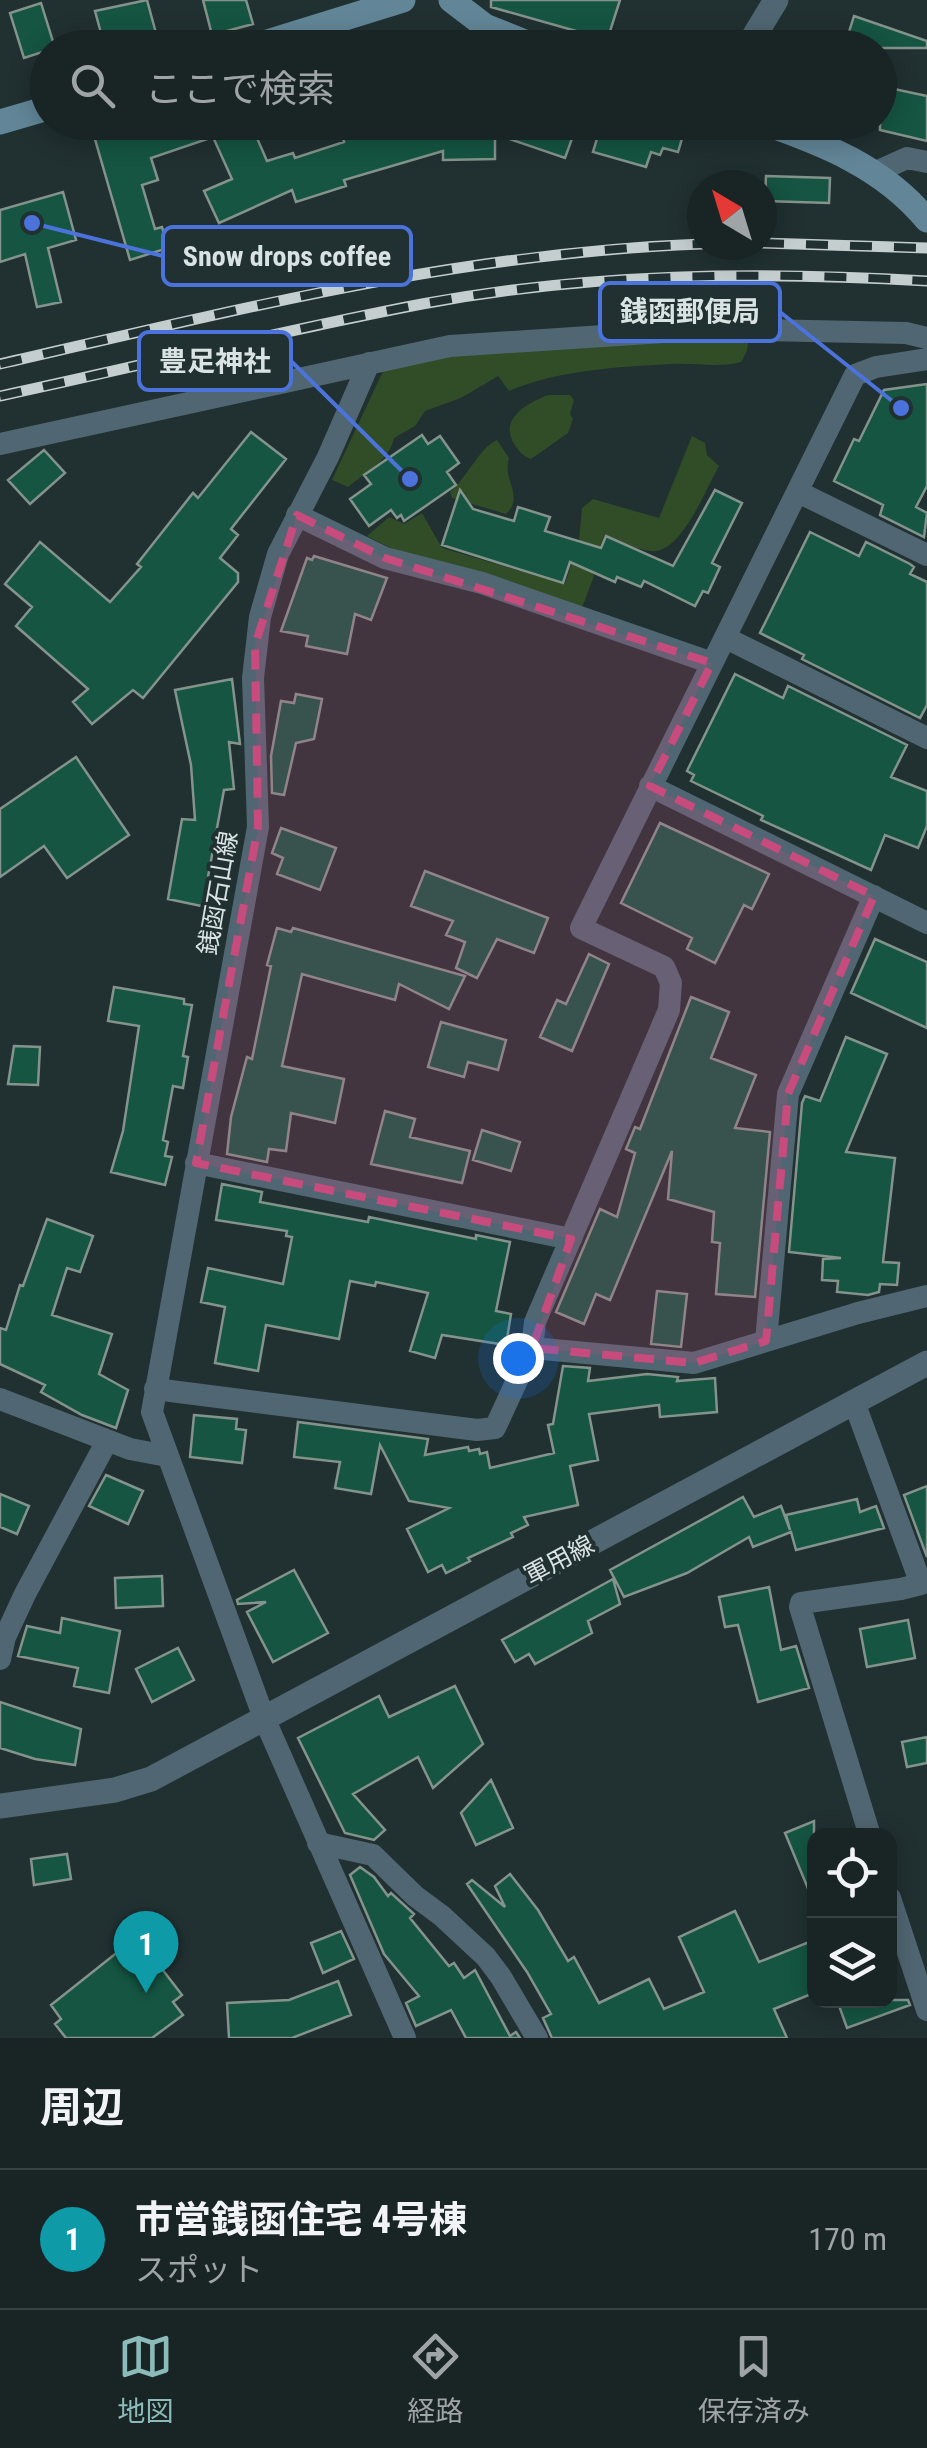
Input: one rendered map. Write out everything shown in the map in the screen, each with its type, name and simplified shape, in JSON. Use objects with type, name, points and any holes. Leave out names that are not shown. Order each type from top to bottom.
[{"type":"main road","points":[[306,30],[402,0]]},
{"type":"main road","points":[[451,0],[495,30]]},
{"type":"main road","points":[[0,122],[30,113]]},
{"type":"main road","points":[[809,140],[876,172],[927,220]]},
{"type":"street","points":[[758,30],[776,0]]},
{"type":"street","points":[[876,172],[907,158],[927,162]]},
{"type":"street","points":[[0,444],[450,346],[710,329],[906,333],[927,338]]},
{"type":"street","points":[[156,1389],[476,1430],[496,1428],[532,1348],[535,1322],[670,1010],[671,984],[664,966],[581,928],[855,375],[876,367],[927,360]]},
{"type":"street","name":"銭函石山線","points":[[368,363],[328,457],[278,554],[256,644],[253,678],[258,828],[152,1412],[264,1718],[405,2038]]},
{"type":"street","points":[[798,492],[927,555]]},
{"type":"street","points":[[296,515],[385,558],[482,583],[712,663]]},
{"type":"street","points":[[726,638],[927,738]]},
{"type":"street","points":[[650,786],[927,923]]},
{"type":"street","points":[[766,1341],[788,1094],[874,896]]},
{"type":"street","points":[[196,1163],[571,1240]]},
{"type":"street","points":[[532,1348],[694,1363],[927,1296]]},
{"type":"street","name":"軍用線","points":[[0,1806],[134,1786],[927,1363]]},
{"type":"street","points":[[0,1399],[107,1441],[167,1456]]},
{"type":"street","points":[[854,1402],[920,1584],[801,1602],[800,1607],[868,1828]]},
{"type":"street","points":[[0,1659],[5,1636],[25,1594],[107,1441]]},
{"type":"street","points":[[318,1843],[373,1856],[442,1916],[501,1977],[537,2038]]},
{"type":"street","points":[[897,1918],[927,2010]]},
{"type":"highlighted area","points":[[297,515],[385,558],[712,663],[650,786],[874,896],[788,1094],[766,1341],[694,1363],[532,1348],[571,1239],[196,1163],[258,827],[255,645]]},
{"type":"green space","points":[[740,338],[748,343],[747,351],[741,362],[732,364],[588,371],[548,378],[509,391],[498,376],[461,398],[425,411],[415,426],[394,438],[382,459],[348,487],[332,480],[384,369],[453,354]]},
{"type":"green space","points":[[548,395],[570,395],[574,400],[570,414],[573,419],[568,433],[531,459],[513,442],[510,426],[518,412]]},
{"type":"green space","points":[[692,436],[705,443],[707,455],[719,466],[682,532],[662,549],[651,551],[605,534],[590,569],[594,576],[583,605],[578,608],[395,550],[367,536],[389,517],[404,524],[422,513],[442,548],[565,584],[579,540],[582,508],[593,499],[659,518]]},
{"type":"green space","points":[[497,440],[509,458],[514,501],[506,514],[452,498],[450,492]]},
{"type":"building","points":[[147,0],[155,30],[100,30],[95,11]]},
{"type":"building","points":[[203,0],[246,0],[253,24],[211,30]]},
{"type":"building","points":[[491,0],[620,0],[610,30],[572,30],[491,7]]},
{"type":"building","points":[[41,3],[49,30],[30,30],[30,56],[24,58],[10,13]]},
{"type":"building","points":[[854,16],[895,30],[850,30]]},
{"type":"building","points":[[897,31],[927,41],[927,48],[897,48]]},
{"type":"building","points":[[897,90],[927,96],[927,141],[897,134]]},
{"type":"building","points":[[95,140],[204,140],[151,158],[158,180],[142,185],[155,229],[162,227],[168,248],[130,260]]},
{"type":"building","points":[[214,140],[258,140],[267,161],[293,153],[295,158],[343,140],[495,140],[495,159],[443,160],[443,151],[344,180],[346,186],[296,202],[292,190],[219,223],[204,191],[232,179]]},
{"type":"building","points":[[512,140],[572,140],[565,158]]},
{"type":"building","points":[[597,140],[682,140],[678,152],[663,148],[660,155],[651,152],[646,167],[593,152]]},
{"type":"building","points":[[777,176],[830,178],[829,203],[777,201]]},
{"type":"building","points":[[63,192],[76,240],[48,248],[61,302],[37,307],[25,254],[0,262],[0,210]]},
{"type":"building","points":[[927,384],[927,486],[916,507],[927,513],[924,537],[880,515],[883,505],[834,481],[884,390]]},
{"type":"building","points":[[251,432],[286,459],[231,529],[238,535],[220,558],[238,573],[238,582],[143,698],[133,690],[92,724],[73,702],[88,689],[16,626],[32,607],[5,584],[40,542],[110,602],[141,567],[137,564],[193,493],[198,498]]},
{"type":"building","points":[[422,435],[428,444],[440,436],[459,463],[447,472],[456,485],[404,521],[391,510],[369,526],[350,499],[371,484],[364,475]]},
{"type":"building","points":[[44,450],[65,473],[30,504],[8,480]]},
{"type":"building","points":[[460,490],[473,509],[514,521],[518,507],[550,517],[545,531],[601,548],[606,536],[673,566],[715,490],[742,503],[712,563],[720,567],[708,593],[703,591],[695,606],[644,581],[641,587],[617,577],[615,582],[570,562],[563,583],[442,545]]},
{"type":"building","points":[[810,532],[859,556],[866,542],[910,564],[914,567],[910,574],[927,582],[927,705],[920,718],[802,659],[804,655],[760,633]]},
{"type":"building","points":[[314,556],[387,578],[371,620],[355,614],[347,654],[306,646],[308,636],[281,631],[307,558],[312,560]]},
{"type":"building","points":[[735,674],[783,698],[788,686],[907,745],[891,777],[927,791],[927,826],[918,848],[885,835],[871,870],[761,820],[763,816],[691,781],[694,775],[687,771]]},
{"type":"building","points":[[232,679],[240,744],[229,742],[234,789],[224,790],[206,907],[168,899],[182,819],[195,820],[191,765],[175,690]]},
{"type":"building","points":[[296,694],[322,699],[314,739],[296,743],[284,795],[272,793],[271,756],[281,701],[294,703]]},
{"type":"building","points":[[76,757],[129,835],[67,878],[44,846],[0,877],[0,809]]},
{"type":"building","points":[[660,823],[769,874],[752,909],[744,905],[715,963],[687,949],[692,938],[621,903]]},
{"type":"building","points":[[281,828],[336,848],[320,890],[277,874],[283,858],[272,853]]},
{"type":"building","points":[[425,871],[548,918],[534,953],[497,939],[477,978],[456,968],[465,942],[446,935],[453,921],[411,906]]},
{"type":"building","points":[[277,928],[291,932],[293,928],[465,976],[449,1009],[399,984],[395,1000],[302,974],[282,1066],[344,1079],[335,1123],[291,1113],[286,1151],[269,1149],[267,1162],[227,1154],[231,1117],[247,1057],[252,1059]]},
{"type":"building","points":[[875,939],[927,962],[927,1028],[851,993]]},
{"type":"building","points":[[589,954],[609,964],[572,1051],[540,1037],[557,1000],[566,1004]]},
{"type":"building","points":[[114,987],[184,999],[184,1004],[192,1005],[183,1056],[188,1057],[183,1088],[173,1086],[163,1140],[168,1142],[165,1156],[172,1157],[165,1185],[111,1172],[123,1131],[139,1026],[108,1021]]},
{"type":"building","points":[[691,997],[729,1012],[711,1058],[756,1075],[735,1128],[770,1132],[755,1297],[716,1294],[720,1243],[712,1242],[714,1212],[668,1199],[672,1151],[610,1300],[596,1294],[584,1324],[556,1312],[600,1209],[617,1217],[635,1153],[626,1149],[635,1127],[640,1129]]},
{"type":"building","points":[[441,1022],[506,1040],[498,1070],[468,1062],[464,1077],[428,1067]]},
{"type":"building","points":[[846,1037],[887,1054],[846,1152],[895,1158],[883,1262],[899,1263],[897,1285],[880,1284],[879,1292],[868,1295],[837,1292],[838,1281],[822,1280],[823,1259],[841,1258],[789,1252],[802,1103],[805,1096],[820,1101]]},
{"type":"building","points":[[14,1046],[40,1047],[38,1085],[8,1084]]},
{"type":"building","points":[[385,1111],[415,1119],[410,1137],[470,1151],[462,1183],[371,1164]]},
{"type":"building","points":[[482,1130],[520,1142],[511,1171],[473,1160]]},
{"type":"building","points":[[222,1184],[262,1192],[260,1202],[510,1242],[496,1311],[511,1314],[506,1345],[442,1335],[435,1358],[410,1351],[428,1293],[350,1281],[339,1339],[266,1325],[258,1371],[215,1363],[225,1307],[201,1302],[208,1268],[283,1284],[292,1237],[286,1236],[287,1231],[216,1220]]},
{"type":"building","points":[[47,1219],[93,1236],[80,1272],[67,1268],[52,1315],[112,1334],[99,1374],[128,1390],[116,1428],[82,1415],[41,1392],[45,1385],[0,1364],[0,1328],[6,1330]]},
{"type":"building","points":[[657,1291],[687,1294],[681,1347],[651,1344]]},
{"type":"building","points":[[563,1366],[590,1368],[588,1381],[647,1374],[678,1377],[677,1381],[715,1378],[717,1412],[660,1417],[659,1405],[589,1414],[598,1460],[570,1466],[578,1505],[524,1517],[528,1525],[511,1533],[513,1537],[446,1573],[442,1565],[428,1572],[407,1529],[449,1508],[409,1501],[380,1445],[371,1494],[335,1488],[340,1462],[294,1457],[298,1422],[428,1439],[425,1455],[468,1447],[469,1451],[479,1449],[480,1454],[487,1452],[490,1468],[554,1453],[548,1425],[553,1424]]},
{"type":"building","points":[[194,1415],[237,1419],[236,1429],[246,1430],[242,1463],[190,1457]]},
{"type":"building","points":[[106,1475],[143,1491],[128,1524],[89,1506]]},
{"type":"building","points":[[927,1486],[927,1557],[904,1495]]},
{"type":"building","points":[[0,1494],[29,1506],[17,1534],[0,1527]]},
{"type":"building","points":[[743,1497],[754,1517],[781,1506],[790,1530],[786,1515],[857,1499],[860,1512],[876,1506],[884,1528],[796,1550],[791,1532],[753,1547],[749,1537],[687,1573],[624,1597],[610,1570]]},
{"type":"building","points":[[294,1570],[328,1633],[273,1662],[247,1612],[266,1602],[238,1604],[237,1600]]},
{"type":"building","points":[[162,1576],[163,1606],[116,1608],[115,1578]]},
{"type":"building","points":[[613,1579],[620,1604],[588,1621],[592,1633],[535,1664],[529,1654],[515,1662],[502,1640]]},
{"type":"building","points":[[769,1587],[781,1650],[796,1646],[809,1688],[758,1702],[738,1625],[725,1627],[719,1597]]},
{"type":"building","points":[[62,1618],[120,1631],[109,1693],[74,1686],[78,1668],[18,1656],[27,1626],[60,1633]]},
{"type":"building","points":[[908,1620],[915,1658],[867,1667],[860,1629]]},
{"type":"building","points":[[178,1648],[194,1680],[152,1702],[136,1669]]},
{"type":"building","points":[[455,1686],[483,1744],[433,1788],[418,1757],[353,1794],[385,1830],[374,1840],[345,1833],[298,1738],[379,1696],[389,1717]]},
{"type":"building","points":[[0,1702],[81,1729],[75,1765],[0,1748]]},
{"type":"building","points":[[927,1737],[927,1763],[907,1767],[902,1742]]},
{"type":"building","points":[[491,1780],[513,1828],[476,1845],[461,1813]]},
{"type":"building","points":[[814,1821],[814,1828],[807,1828],[807,1886],[785,1833]]},
{"type":"building","points":[[67,1854],[71,1879],[34,1885],[31,1859]]},
{"type":"building","points":[[360,1867],[374,1877],[388,1896],[391,1893],[414,1914],[410,1918],[449,1966],[454,1963],[464,1978],[475,1970],[510,2036],[516,2032],[520,2038],[466,2038],[451,2010],[416,2026],[406,2003],[419,1996],[384,1954],[350,1875]]},
{"type":"building","points":[[510,1874],[538,1910],[568,1961],[574,1957],[599,2003],[649,1979],[664,2009],[704,1992],[679,1937],[735,1911],[759,1962],[807,1943],[807,1996],[774,2009],[787,2038],[552,2038],[543,2018],[551,2014],[467,1884],[472,1880],[505,1907],[495,1886]]},
{"type":"building","points":[[341,1931],[354,1959],[323,1973],[311,1943]]},
{"type":"building","points":[[129,1943],[141,1958],[149,1952],[182,1995],[173,2002],[183,2015],[152,2038],[66,2038],[55,2024],[61,2019],[51,2005]]},
{"type":"building","points":[[338,1981],[351,2015],[292,2038],[229,2038],[227,2003],[289,2000]]},
{"type":"building","points":[[897,2000],[908,2000],[910,2005],[847,2028],[840,2008],[897,2008]]},
{"type":"railway","points":[[777,243],[927,248]]},
{"type":"railway","points":[[0,364],[348,287],[523,259],[687,245]]},
{"type":"railway","points":[[0,396],[422,304],[548,286],[737,276],[927,281]]},
{"type":"place","name":"Snow drops coffee","points":[[32,223]]},
{"type":"place","name":"銭函郵便局","points":[[901,408]]},
{"type":"place","name":"豊足神社","points":[[410,479]]},
{"type":"place","name":"市営銭函住宅 4号棟","points":[[146,1993]]}]
